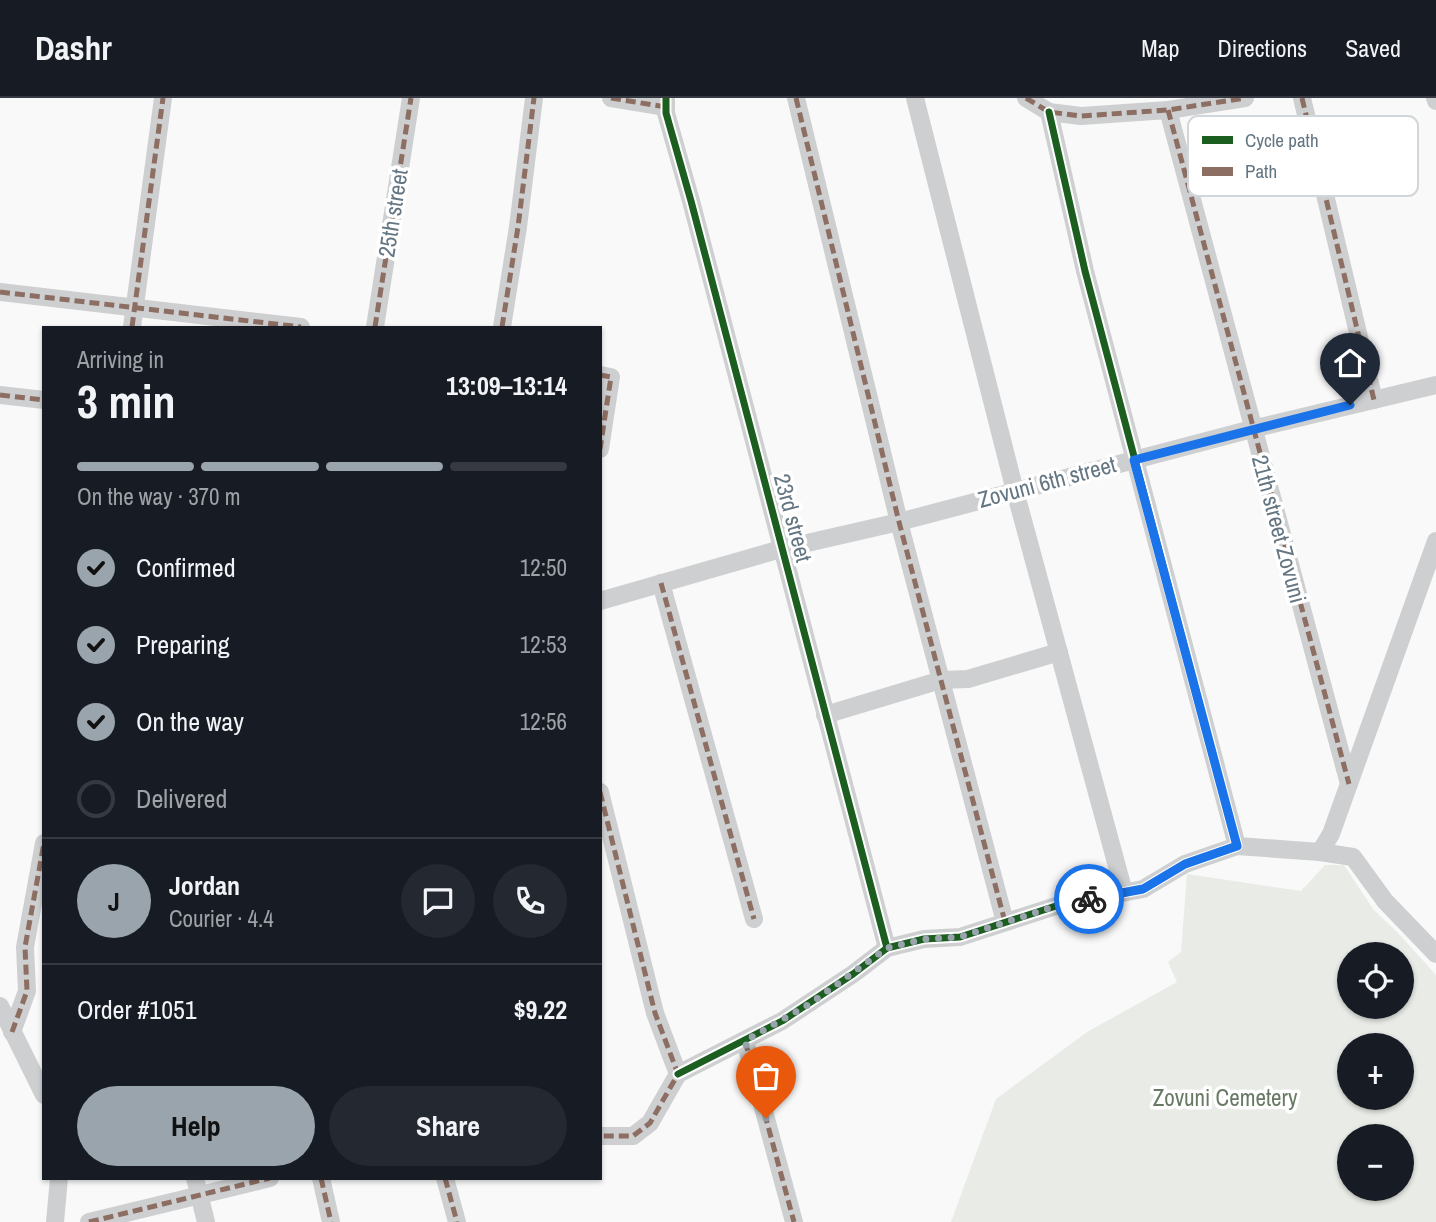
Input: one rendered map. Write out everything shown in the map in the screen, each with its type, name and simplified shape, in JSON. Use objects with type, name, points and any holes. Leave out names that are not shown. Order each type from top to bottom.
[{"type":"street","points":[[132,326],[163,98]]},
{"type":"street","name":"25th street","points":[[374,326],[411,98]]},
{"type":"street","points":[[502,326],[534,98]]},
{"type":"street","points":[[611,98],[666,102]]},
{"type":"street","points":[[796,98],[899,522],[1005,922]]},
{"type":"street","points":[[915,98],[1015,491],[1124,892]]},
{"type":"street","points":[[1026,98],[1049,113],[1081,116],[1168,110],[1186,103],[1245,98]]},
{"type":"street","points":[[1302,98],[1306,116]]},
{"type":"street","name":"23rd street","points":[[666,102],[887,948]]},
{"type":"street","name":"21th street Zovuni","points":[[1168,110],[1188,186]]},
{"type":"street","points":[[1049,113],[1134,460],[1237,846]]},
{"type":"street","name":"21th street Zovuni","points":[[1191,196],[1349,784]]},
{"type":"street","points":[[1325,196],[1374,400]]},
{"type":"street","points":[[0,292],[293,326]]},
{"type":"street","points":[[602,375],[611,377],[602,436]]},
{"type":"street","name":"Zovuni 6th street","points":[[602,600],[781,549],[899,522],[1252,429],[1436,385]]},
{"type":"street","points":[[0,395],[42,400]]},
{"type":"street","points":[[1320,852],[1331,834],[1436,541]]},
{"type":"street","points":[[661,583],[754,919]]},
{"type":"street","points":[[825,715],[941,680],[968,679],[1059,652]]},
{"type":"street","points":[[602,800],[655,1013],[678,1074]]},
{"type":"street","points":[[602,1136],[633,1136],[650,1124],[678,1074],[745,1041],[811,1003],[887,948],[924,939],[960,937],[1059,905],[1143,889],[1185,864],[1237,846],[1353,857],[1385,901],[1436,954]]},
{"type":"street","points":[[12,1032],[27,992],[25,947],[42,855]]},
{"type":"street","points":[[0,1006],[42,1090]]},
{"type":"street","points":[[745,1041],[793,1222]]},
{"type":"street","points":[[55,1222],[59,1180]]},
{"type":"street","points":[[89,1222],[197,1186],[252,1180]]},
{"type":"street","points":[[321,1180],[331,1222]]},
{"type":"street","points":[[446,1180],[457,1222]]},
{"type":"street","points":[[197,1186],[206,1222]]},
{"type":"green space","name":"Zovuni Cemetery","points":[[1325,865],[1344,865],[1373,909],[1406,942],[1337,942],[1337,1019],[1414,1019],[1414,951],[1436,975],[1436,1222],[951,1222],[996,1099],[1087,1032],[1177,982],[1168,962],[1181,952],[1187,874],[1301,891]]},
{"type":"marked path","points":[[132,326],[163,98]]},
{"type":"marked path","points":[[375,326],[411,98]]},
{"type":"marked path","points":[[502,326],[534,98]]},
{"type":"marked path","points":[[611,98],[666,107]]},
{"type":"marked path","points":[[796,98],[899,522],[1005,922]]},
{"type":"marked path","points":[[1026,98],[1049,112],[1081,116],[1168,110],[1245,98]]},
{"type":"marked path","points":[[1302,98],[1306,116]]},
{"type":"marked path","points":[[1168,110],[1188,184]]},
{"type":"marked path","points":[[1191,196],[1349,784]]},
{"type":"marked path","points":[[1325,196],[1374,400]]},
{"type":"marked path","points":[[0,292],[292,326]]},
{"type":"marked path","points":[[602,375],[611,377],[602,436]]},
{"type":"marked path","points":[[0,395],[42,400]]},
{"type":"marked path","points":[[661,583],[754,919]]},
{"type":"marked path","points":[[602,800],[655,1013],[678,1074],[650,1123],[633,1136],[602,1136]]},
{"type":"marked path","points":[[12,1032],[27,991],[25,947],[42,854]]},
{"type":"marked path","points":[[745,1041],[794,1222]]},
{"type":"marked path","points":[[89,1222],[262,1180]]},
{"type":"marked path","points":[[321,1180],[331,1222]]},
{"type":"marked path","points":[[446,1180],[457,1222]]},
{"type":"cycle path","points":[[666,98],[666,113],[887,948]]},
{"type":"cycle path","points":[[678,1074],[782,1021],[887,948],[924,939],[960,937],[1059,905],[1143,889],[1185,864],[1237,846],[1085,271],[1049,112]]},
{"type":"way so far","points":[[766,1118],[745,1041],[811,1003],[887,948],[924,939],[960,937],[1059,905],[1089,899]]},
{"type":"route","points":[[1089,899],[1143,889],[1185,864],[1237,846],[1134,460],[1350,405]]}]
